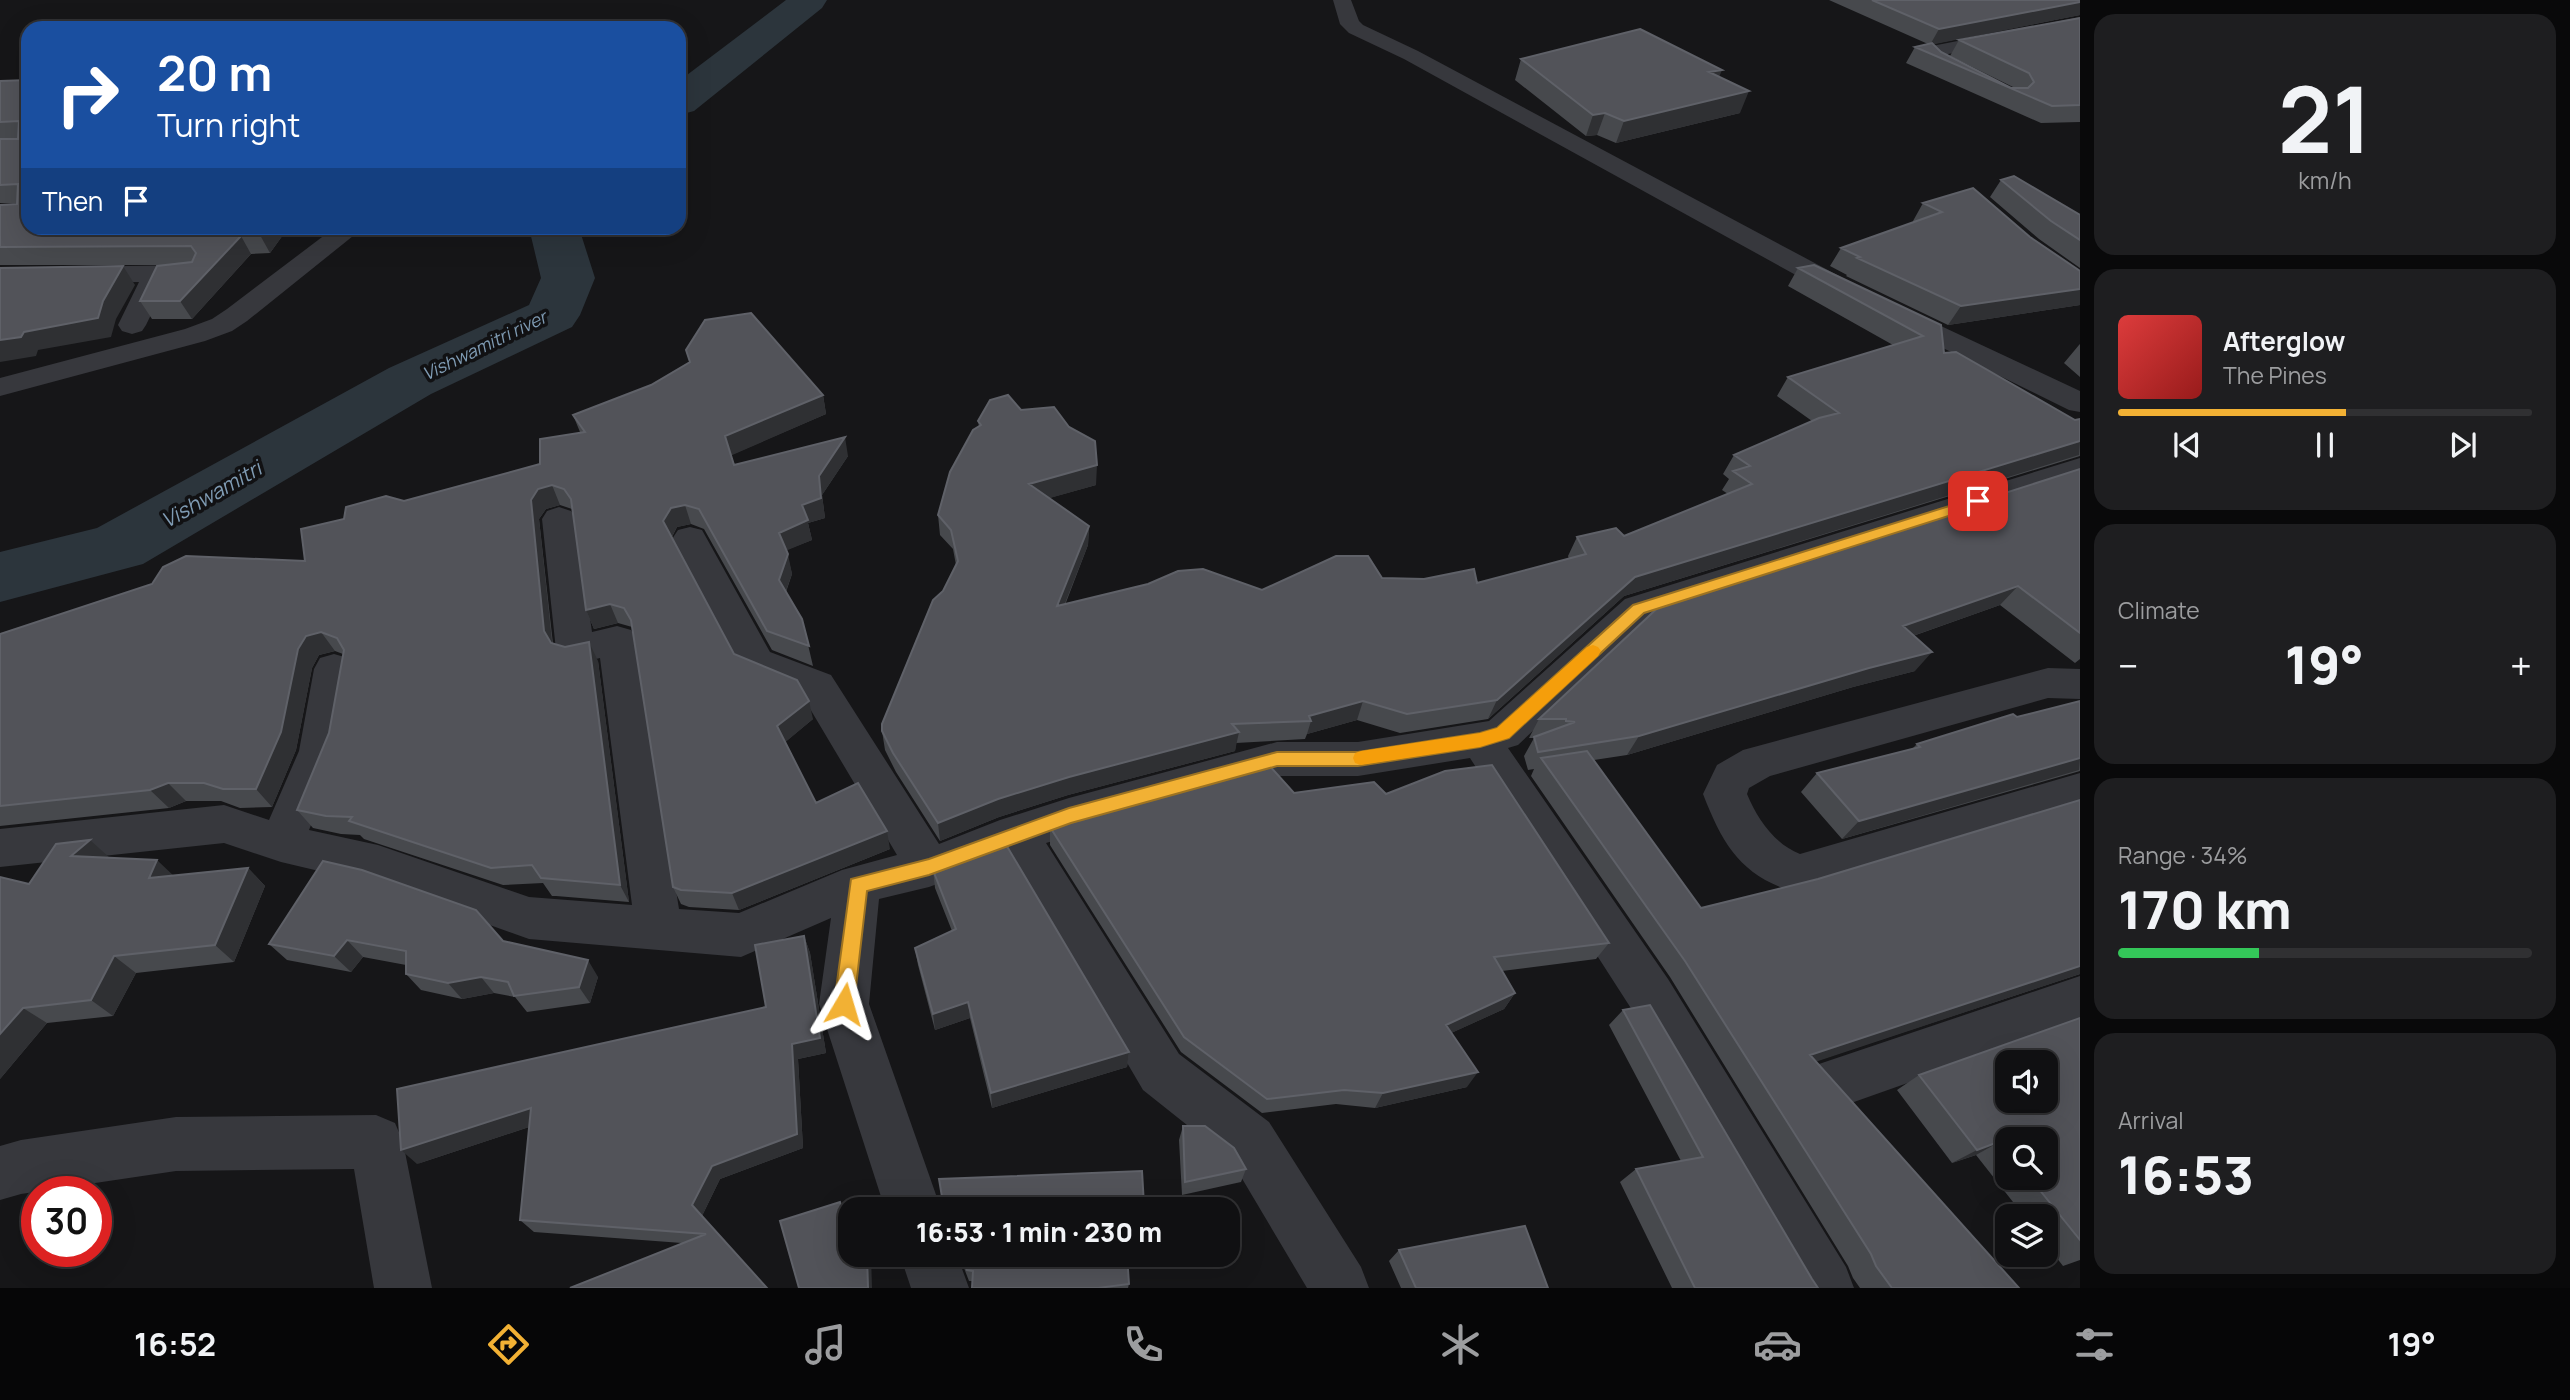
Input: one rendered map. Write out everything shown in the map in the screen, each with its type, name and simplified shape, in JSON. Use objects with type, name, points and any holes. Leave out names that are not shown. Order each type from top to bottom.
[{"type":"street","points":[[1342,0],[1350,24],[1356,29],[1411,55],[1798,267],[2080,403]]},
{"type":"street","points":[[1988,86],[1940,62],[1936,59],[1939,50],[2080,23]]},
{"type":"street","points":[[0,387],[195,335],[222,325],[341,235]]},
{"type":"street","points":[[1,277],[191,273]]},
{"type":"street","points":[[132,325],[157,274]]},
{"type":"street","points":[[0,848],[225,824],[281,843],[378,866],[529,918],[741,935],[858,884],[929,867],[1069,816],[1277,759],[1358,759],[1480,740],[1503,733],[1638,609],[2080,469]]},
{"type":"street","points":[[559,519],[575,650],[617,640],[659,928]]},
{"type":"street","points":[[690,539],[756,662],[817,686],[929,867]]},
{"type":"street","points":[[281,843],[320,751],[334,669]]},
{"type":"street","points":[[2080,684],[2048,682],[1758,762],[1732,777],[1725,794],[1732,815],[1773,865],[1785,872],[1800,874],[2080,791]]},
{"type":"street","points":[[1480,740],[1651,996],[1825,1288]]},
{"type":"street","points":[[1016,834],[1161,1072],[1250,1141],[1340,1288]]},
{"type":"street","points":[[858,884],[844,1004],[909,1197]]},
{"type":"street","points":[[1837,1082],[2080,999]]},
{"type":"street","points":[[0,1173],[21,1167],[176,1144],[376,1142],[403,1288]]},
{"type":"street","points":[[933,1267],[940,1288]]},
{"type":"building","points":[[1872,0],[2080,0],[2080,2],[1939,29]]},
{"type":"building","points":[[2080,18],[2080,105],[2052,106],[1915,47],[1932,43],[1941,52],[2011,88],[2028,88],[2034,82],[2029,73],[1959,40]]},
{"type":"building","points":[[1640,29],[1722,70],[1709,72],[1749,91],[1624,121],[1605,113],[1593,115],[1521,59]]},
{"type":"building","points":[[21,80],[21,235],[260,235],[241,236],[180,301],[140,301],[157,266],[192,262],[196,253],[191,246],[0,247],[0,205],[17,204],[18,184],[0,185],[0,139],[18,139],[19,121],[0,122],[0,81]]},
{"type":"building","points":[[2014,176],[2080,215],[2080,240],[2051,221],[2001,180]]},
{"type":"building","points":[[1973,188],[2030,237],[2080,271],[2080,289],[1961,306],[1841,248],[1942,212],[1923,203]]},
{"type":"building","points":[[1814,265],[1941,325],[1944,353],[1956,352],[2075,420],[2080,419],[2080,441],[1635,577],[1497,700],[1407,714],[1363,701],[1309,716],[1311,721],[1232,724],[1239,732],[1069,777],[998,799],[938,823],[893,753],[882,731],[882,724],[933,600],[943,591],[958,561],[951,530],[938,515],[950,472],[973,430],[981,425],[978,421],[990,400],[1008,395],[1021,410],[1054,407],[1069,427],[1095,441],[1097,465],[1029,484],[1089,526],[1057,606],[1148,584],[1178,571],[1203,569],[1262,590],[1336,556],[1368,556],[1382,578],[1424,579],[1474,569],[1477,583],[1586,554],[1577,537],[1616,528],[1624,536],[1752,484],[1733,471],[1750,466],[1734,455],[1819,418],[1839,413],[1788,377],[1923,336],[1798,268]]},
{"type":"building","points":[[123,266],[103,301],[98,318],[24,332],[21,337],[0,340],[0,268]]},
{"type":"building","points":[[751,313],[823,395],[725,436],[734,465],[845,437],[819,476],[821,498],[802,505],[808,520],[779,533],[788,554],[779,580],[802,619],[809,646],[767,631],[699,509],[685,505],[671,508],[663,521],[734,654],[797,680],[809,701],[777,726],[816,803],[858,783],[887,831],[732,893],[681,890],[673,887],[631,620],[624,608],[610,604],[586,610],[571,499],[564,489],[552,485],[538,489],[531,500],[544,631],[551,643],[565,647],[589,642],[620,885],[541,878],[532,865],[491,868],[349,821],[352,817],[326,816],[297,810],[329,733],[344,650],[337,638],[321,632],[306,636],[298,649],[281,732],[256,789],[223,789],[204,783],[168,783],[150,790],[0,806],[0,634],[152,584],[163,567],[186,556],[305,561],[301,529],[344,519],[346,507],[386,496],[404,501],[540,464],[540,439],[585,432],[573,415],[651,385],[690,362],[686,350],[705,320]]},
{"type":"building","points":[[2080,469],[2080,633],[2018,586],[1903,626],[1932,652],[1639,736],[1538,752],[1534,737],[1575,722],[1566,719],[1539,719],[1664,602]]},
{"type":"building","points":[[2080,701],[2080,758],[1859,821],[1817,773],[1920,747],[1917,744],[2013,714],[2017,717]]},
{"type":"building","points":[[1587,751],[1701,908],[1818,879],[2080,800],[2080,966],[1810,1055],[1995,1261],[1995,1267],[2000,1267],[2019,1288],[1892,1288],[1685,961],[1541,758]]},
{"type":"building","points":[[1268,764],[1294,793],[1374,782],[1386,794],[1445,771],[1492,765],[1609,943],[1494,957],[1515,993],[1446,1025],[1478,1072],[1383,1093],[1344,1090],[1267,1099],[1184,1037],[1050,827]]},
{"type":"building","points":[[90,840],[71,856],[157,860],[149,878],[248,868],[215,945],[114,956],[91,1000],[23,1008],[0,1034],[0,877],[29,884],[56,844]]},
{"type":"building","points":[[1005,843],[1129,1052],[991,1093],[968,1002],[933,1014],[915,948],[956,929],[933,870]]},
{"type":"building","points":[[323,861],[362,870],[476,910],[503,941],[588,960],[579,987],[514,996],[508,982],[481,977],[448,983],[406,974],[406,951],[347,940],[334,956],[269,944]]},
{"type":"building","points":[[804,936],[820,1038],[792,1044],[797,1134],[712,1166],[692,1205],[767,1288],[570,1288],[706,1234],[520,1220],[531,1108],[401,1150],[397,1089],[766,1007],[755,945]]},
{"type":"building","points":[[1650,1005],[1818,1288],[1695,1288],[1636,1169],[1703,1157],[1623,1010]]},
{"type":"building","points":[[2080,1018],[2080,1240],[2058,1213],[2058,1204],[2051,1204],[2040,1190],[2058,1190],[2058,1127],[1995,1127],[1995,1143],[1977,1150],[1919,1075]]},
{"type":"building","points":[[1183,1126],[1205,1126],[1234,1148],[1246,1169],[1185,1182]]},
{"type":"building","points":[[1142,1171],[1144,1197],[942,1197],[939,1179]]},
{"type":"building","points":[[838,1203],[838,1267],[867,1267],[868,1288],[799,1288],[780,1221]]},
{"type":"building","points":[[1525,1226],[1548,1288],[1416,1288],[1399,1250]]},
{"type":"building","points":[[966,1267],[1128,1267],[1129,1284],[1098,1288],[972,1288],[973,1271]]},
{"type":"waterway","name":"Vishwamitri river","points":[[686,97],[809,0]]},
{"type":"waterway","name":"Vishwamitri","points":[[0,577],[118,547],[410,381],[552,315],[568,278],[556,235]]},
{"type":"slow traffic","points":[[1361,758],[1480,740],[1503,733],[1593,651]]},
{"type":"route","points":[[844,1004],[858,884],[929,867],[1069,816],[1277,759],[1358,759],[1480,740],[1503,733],[1638,609],[1978,501]]}]
